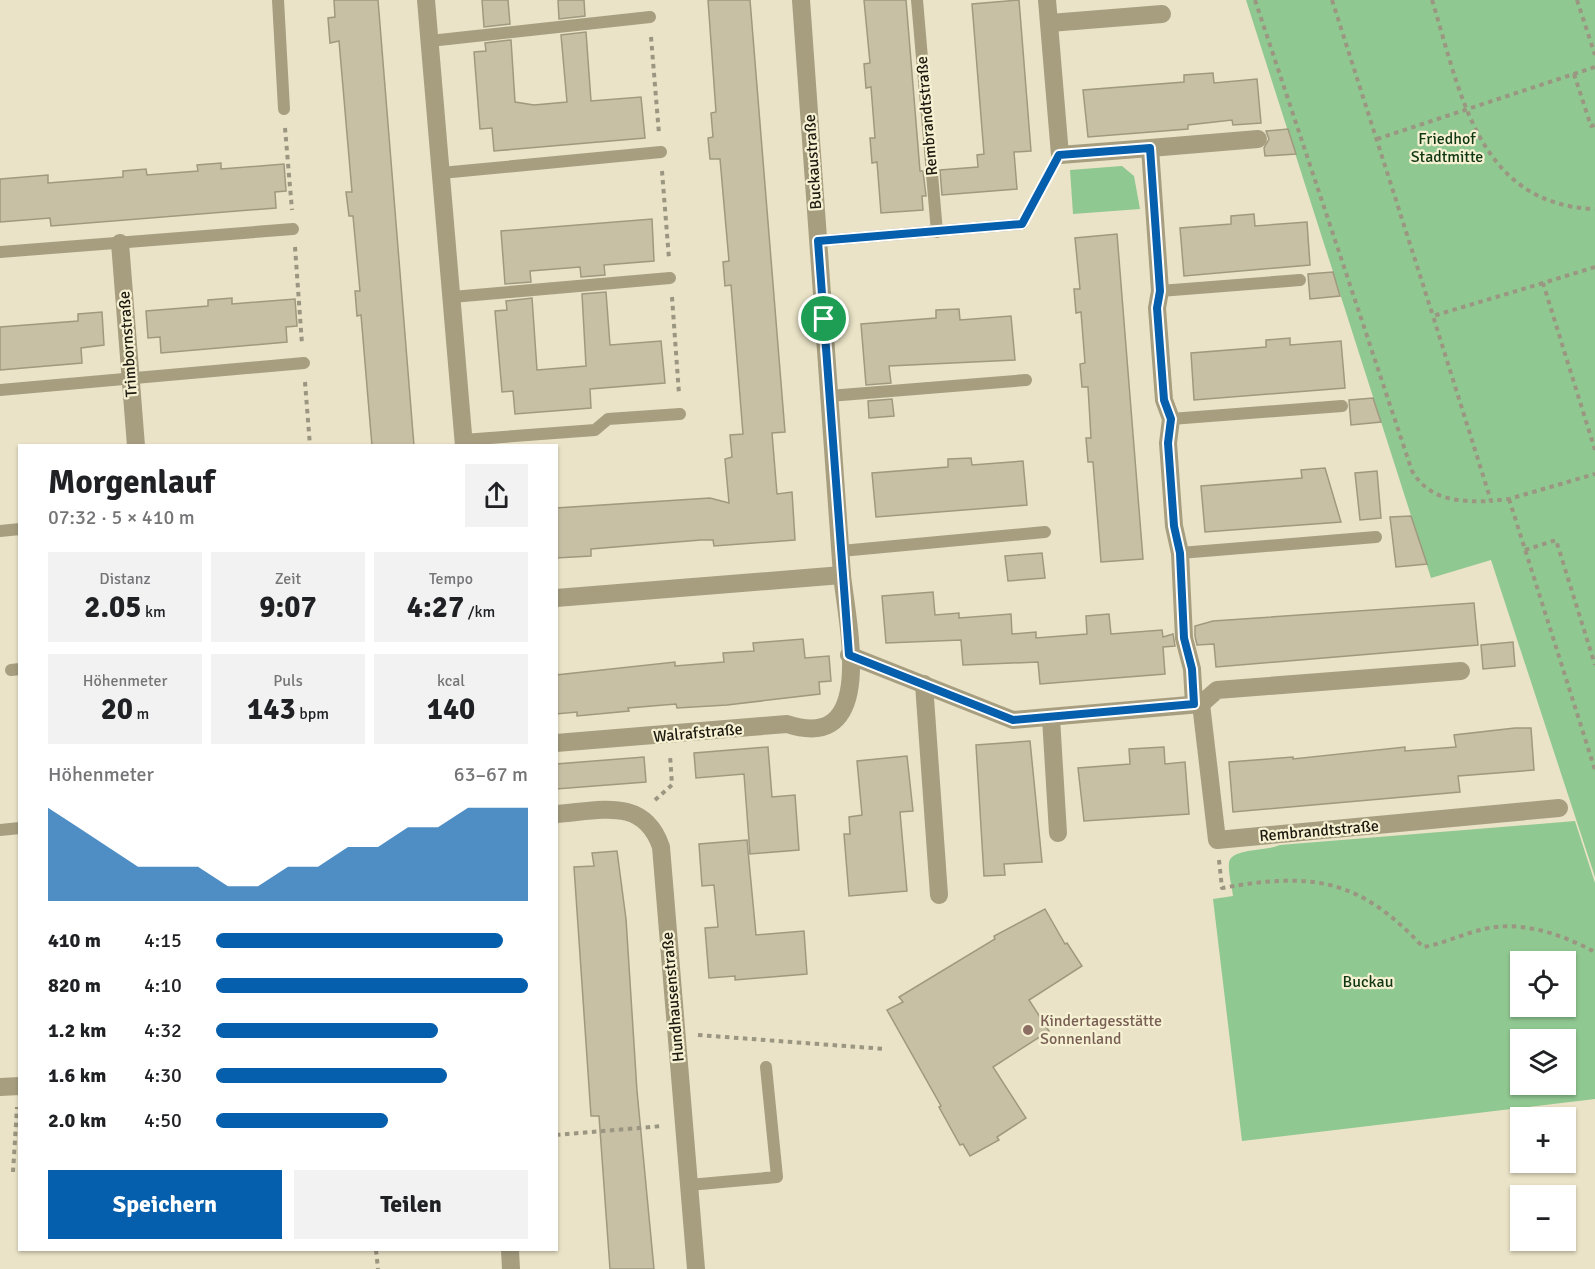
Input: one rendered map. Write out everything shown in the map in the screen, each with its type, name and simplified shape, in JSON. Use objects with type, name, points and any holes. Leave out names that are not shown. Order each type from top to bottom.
[{"type":"street","points":[[426,0],[463,443]]},
{"type":"street","name":"Buckaustraße","points":[[801,0],[842,576]]},
{"type":"street","points":[[1047,0],[1059,155],[1258,139]]},
{"type":"street","points":[[1050,23],[1162,14]]},
{"type":"street","points":[[1150,148],[1160,291],[1157,308],[1164,400],[1171,419],[1168,443],[1174,526],[1180,553],[1184,638],[1198,704],[1216,840]]},
{"type":"street","name":"Trimbornstraße","points":[[120,243],[136,444]]},
{"type":"street","points":[[558,598],[842,576],[849,655],[1013,720],[1198,704],[1217,690],[1461,671]]},
{"type":"street","name":"Walrafstraße","points":[[558,743],[668,736],[787,724],[803,730],[824,728],[837,720],[847,705],[851,688],[849,655]]},
{"type":"street","points":[[924,684],[939,895]]},
{"type":"street","points":[[1051,718],[1058,833]]},
{"type":"street","name":"Rembrandtstraße","points":[[1216,840],[1559,808]]},
{"type":"street","points":[[558,814],[620,810],[639,816]]},
{"type":"street","name":"Hundhausenstraße","points":[[639,816],[655,832],[661,848],[696,1269]]},
{"type":"street","points":[[510,1251],[511,1269]]},
{"type":"lane","points":[[278,0],[284,109]]},
{"type":"lane","name":"Rembrandtstraße","points":[[917,0],[937,232]]},
{"type":"lane","points":[[430,41],[650,18]]},
{"type":"lane","points":[[441,173],[661,153]]},
{"type":"lane","points":[[818,241],[1022,224]]},
{"type":"lane","points":[[0,252],[293,229]]},
{"type":"lane","points":[[452,297],[670,278]]},
{"type":"lane","points":[[1160,291],[1300,280]]},
{"type":"lane","points":[[0,390],[304,363]]},
{"type":"lane","points":[[829,396],[1026,380]]},
{"type":"lane","points":[[1171,419],[1342,406]]},
{"type":"lane","points":[[463,443],[595,430],[608,419],[680,414]]},
{"type":"lane","points":[[0,531],[18,529]]},
{"type":"lane","points":[[841,551],[1045,532]]},
{"type":"lane","points":[[1180,553],[1376,537]]},
{"type":"lane","points":[[0,830],[18,828]]},
{"type":"lane","points":[[689,1185],[777,1177],[766,1066]]},
{"type":"path","points":[[1255,0],[1412,471],[1424,488],[1433,494],[1464,501],[1491,501],[1509,499],[1595,474]]},
{"type":"path","points":[[1332,0],[1491,501]]},
{"type":"path","points":[[1432,0],[1467,110],[1484,147],[1494,162],[1515,180],[1555,202],[1595,209]]},
{"type":"path","points":[[1577,0],[1595,55]]},
{"type":"path","points":[[650,18],[680,414]]},
{"type":"path","points":[[1377,139],[1595,67]]},
{"type":"path","points":[[1574,74],[1591,126],[1595,125]]},
{"type":"path","points":[[284,109],[310,444]]},
{"type":"path","points":[[1022,224],[1059,155]]},
{"type":"path","points":[[1433,316],[1595,267]]},
{"type":"path","points":[[1544,283],[1595,450]]},
{"type":"path","points":[[1509,499],[1595,770]]},
{"type":"path","points":[[1525,550],[1556,540],[1595,665]]},
{"type":"path","points":[[639,816],[672,785],[668,736]]},
{"type":"path","points":[[1216,840],[1222,888],[1298,880],[1352,890],[1387,912],[1423,947],[1480,930],[1512,926],[1554,935],[1595,952]]},
{"type":"path","points":[[676,1033],[885,1049]]},
{"type":"path","points":[[12,1086],[14,1172]]},
{"type":"path","points":[[558,1136],[684,1124]]},
{"type":"path","points":[[376,1251],[378,1269]]},
{"type":"green space","name":"Friedhof Stadtmitte","points":[[1246,0],[1595,0],[1595,877],[1491,560],[1431,578]]},
{"type":"green space","points":[[1122,166],[1134,176],[1140,209],[1073,214],[1070,170]]},
{"type":"green space","name":"Buckau","points":[[1575,821],[1595,883],[1595,1099],[1510,1107],[1510,1109],[1242,1141],[1213,899],[1233,896],[1229,867],[1231,858],[1242,852],[1274,847]]},
{"type":"building","points":[[334,0],[378,0],[414,444],[372,444],[361,315],[357,316],[355,291],[360,291],[353,216],[349,216],[346,192],[352,192],[339,41],[330,43],[328,18],[335,17]]},
{"type":"building","points":[[482,0],[508,0],[510,24],[484,27]]},
{"type":"building","points":[[558,0],[584,0],[585,16],[559,19]]},
{"type":"building","points":[[708,0],[750,0],[785,432],[772,433],[777,494],[792,492],[795,540],[714,546],[713,540],[701,540],[591,549],[591,556],[558,558],[558,508],[710,498],[729,503],[725,459],[732,457],[730,435],[743,434],[731,285],[725,286],[723,262],[729,261],[720,159],[710,159],[708,138],[713,137],[711,113],[716,112]]},
{"type":"building","points":[[864,0],[906,0],[920,171],[923,171],[926,196],[922,196],[923,210],[881,213],[877,162],[872,163],[870,138],[875,138],[871,87],[866,88],[864,64],[870,63]]},
{"type":"building","points":[[1019,0],[1031,151],[1014,152],[1017,189],[942,195],[940,170],[978,167],[977,155],[984,154],[972,4]]},
{"type":"building","points":[[586,32],[591,101],[641,97],[645,138],[494,151],[492,128],[480,129],[474,52],[486,51],[485,43],[511,40],[515,102],[534,105],[567,102],[561,35]]},
{"type":"building","points":[[1213,73],[1214,83],[1257,79],[1261,123],[1233,125],[1232,120],[1188,125],[1188,129],[1088,137],[1083,90],[1184,82],[1184,75]]},
{"type":"building","points":[[1288,129],[1296,154],[1265,156],[1264,148],[1269,139],[1266,131]]},
{"type":"building","points":[[221,163],[221,169],[284,164],[286,191],[275,192],[276,208],[51,226],[50,218],[0,222],[0,179],[48,175],[48,183],[123,177],[123,171],[146,169],[147,175],[198,171],[197,165]]},
{"type":"building","points":[[1254,214],[1255,226],[1307,222],[1310,265],[1184,276],[1180,228],[1231,224],[1231,216]]},
{"type":"building","points":[[652,219],[654,261],[604,265],[605,275],[581,277],[580,267],[530,271],[531,282],[505,284],[501,231]]},
{"type":"building","points":[[1117,234],[1143,559],[1101,562],[1093,462],[1088,462],[1086,438],[1091,438],[1088,387],[1082,387],[1080,364],[1085,363],[1081,312],[1076,313],[1074,289],[1080,289],[1075,238]]},
{"type":"building","points":[[1333,272],[1340,296],[1310,299],[1308,274]]},
{"type":"building","points":[[606,292],[610,345],[661,341],[665,383],[590,389],[591,408],[515,414],[513,391],[502,392],[495,311],[507,310],[506,301],[532,298],[537,370],[586,366],[582,294]]},
{"type":"building","points":[[232,298],[232,304],[295,299],[297,326],[286,327],[287,342],[161,353],[160,337],[148,338],[146,311],[208,306],[208,300]]},
{"type":"building","points":[[959,309],[960,320],[1011,316],[1015,360],[889,366],[891,383],[866,385],[861,324],[936,318],[936,310]]},
{"type":"building","points":[[102,312],[104,345],[81,348],[82,363],[0,370],[0,327],[78,321],[78,314]]},
{"type":"building","points":[[1290,338],[1290,345],[1341,341],[1345,388],[1194,400],[1191,353],[1266,347],[1266,340]]},
{"type":"building","points":[[1373,398],[1381,422],[1351,425],[1349,400]]},
{"type":"building","points":[[892,399],[894,416],[869,418],[868,401]]},
{"type":"building","points":[[971,458],[972,465],[1023,461],[1027,505],[876,517],[872,473],[948,467],[948,459]]},
{"type":"building","points":[[1325,468],[1341,522],[1205,532],[1201,486],[1302,478],[1301,470]]},
{"type":"building","points":[[1377,471],[1381,518],[1360,520],[1355,473]]},
{"type":"building","points":[[1411,516],[1427,564],[1396,567],[1390,517]]},
{"type":"building","points":[[1042,553],[1045,578],[1008,581],[1005,556]]},
{"type":"building","points":[[933,592],[935,615],[959,613],[959,618],[1011,614],[1012,634],[1036,632],[1036,638],[1087,634],[1086,616],[1109,614],[1111,634],[1162,630],[1163,637],[1173,634],[1175,646],[1163,647],[1165,674],[1040,684],[1038,662],[963,665],[961,640],[886,643],[882,596]]},
{"type":"building","points":[[1474,603],[1478,645],[1216,667],[1214,644],[1197,645],[1195,636],[1195,626],[1213,621]]},
{"type":"building","points":[[803,639],[805,658],[829,656],[831,681],[819,682],[820,694],[727,705],[677,708],[676,704],[628,708],[629,711],[577,716],[577,712],[558,714],[558,675],[675,662],[675,666],[724,662],[723,653],[754,651],[753,643]]},
{"type":"building","points":[[1513,642],[1515,666],[1483,669],[1481,645]]},
{"type":"building","points":[[1531,728],[1534,770],[1458,776],[1460,792],[1233,812],[1229,762],[1293,757],[1293,759],[1405,747],[1405,751],[1456,747],[1454,735]]},
{"type":"building","points":[[1030,741],[1042,862],[1004,864],[1005,875],[984,876],[976,745]]},
{"type":"building","points":[[768,747],[772,797],[795,795],[799,850],[750,854],[744,774],[696,778],[694,753]]},
{"type":"building","points":[[1164,747],[1165,764],[1185,762],[1189,814],[1084,821],[1078,768],[1130,764],[1129,749]]},
{"type":"building","points":[[907,756],[913,811],[900,812],[907,891],[849,896],[844,834],[850,834],[849,817],[862,815],[857,761]]},
{"type":"building","points":[[644,757],[646,782],[558,789],[558,764]]},
{"type":"building","points":[[747,840],[756,935],[804,931],[807,974],[735,980],[735,976],[709,978],[705,928],[718,927],[714,885],[702,886],[699,844]]},
{"type":"building","points":[[617,851],[626,919],[637,1091],[654,1269],[610,1269],[599,1116],[591,1116],[574,867],[594,866],[592,853]]},
{"type":"building","points":[[1045,909],[1065,944],[1067,943],[1082,966],[1029,1000],[1049,1031],[993,1067],[1026,1118],[997,1137],[999,1140],[970,1156],[963,1144],[960,1145],[939,1107],[941,1106],[887,1010],[903,1002],[899,997],[995,939],[994,936]]},
{"type":"place","name":"Kindertagesstätte Sonnenland","points":[[1028,1030]]},
{"type":"route","points":[[1150,148],[1160,291],[1157,308],[1164,400],[1171,419],[1168,443],[1174,526],[1180,553],[1179,575],[1184,638],[1192,669],[1194,704],[1013,720],[849,655],[824,319],[818,241],[1022,224],[1059,155],[1150,148]]}]
